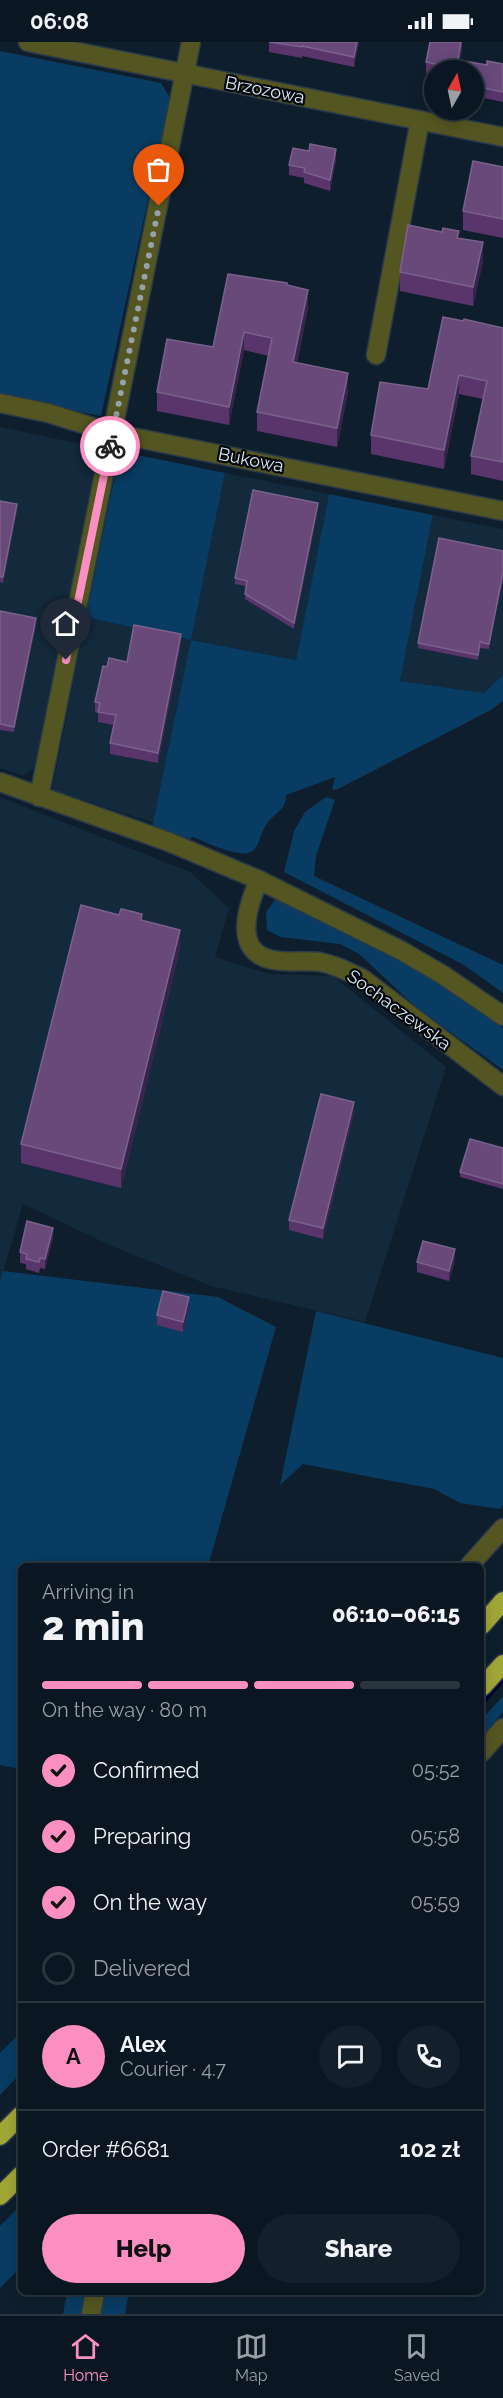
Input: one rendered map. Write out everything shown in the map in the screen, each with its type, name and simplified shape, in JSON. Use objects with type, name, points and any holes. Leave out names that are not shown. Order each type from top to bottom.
[{"type":"highway","points":[[484,1623],[503,1601]]},
{"type":"highway","points":[[484,1685],[503,1664]]},
{"type":"highway","points":[[0,2136],[18,2118]]},
{"type":"highway","points":[[0,2196],[18,2178]]},
{"type":"street","name":"Brzozowa","points":[[28,42],[503,137]]},
{"type":"street","points":[[39,797],[191,42]]},
{"type":"street","points":[[376,355],[420,120]]},
{"type":"street","name":"Bukowa","points":[[0,403],[48,413],[112,433],[503,511]]},
{"type":"street","points":[[0,782],[169,842],[259,880],[402,951],[481,999],[503,1016]]},
{"type":"street","name":"Sochaczewska","points":[[259,880],[247,908],[246,927],[251,945],[260,955],[273,960],[321,962],[363,979],[503,1086]]},
{"type":"street","points":[[472,1563],[503,1528]]},
{"type":"street","points":[[484,1750],[503,1728]]},
{"type":"street","points":[[91,2314],[94,2295]]},
{"type":"shaded area","points":[[0,51],[161,83],[170,98],[101,416],[0,396]]},
{"type":"shaded area","points":[[0,427],[86,445],[97,460],[34,769],[23,776],[0,768]]},
{"type":"shaded area","points":[[133,454],[225,473],[191,640],[86,617],[117,465]]},
{"type":"shaded area","points":[[225,473],[329,494],[296,660],[191,640]]},
{"type":"shaded area","points":[[329,494],[433,515],[400,681],[484,693],[503,675],[503,701],[491,710],[338,789],[332,790],[335,777],[286,795],[283,807],[266,824],[254,850],[249,853],[233,852],[193,837],[190,839],[152,828],[191,640],[296,660]]},
{"type":"shaded area","points":[[433,515],[503,529],[503,675],[484,693],[400,681]]},
{"type":"shaded area","points":[[86,617],[191,640],[154,823],[52,790]]},
{"type":"shaded area","points":[[0,797],[190,872],[229,908],[215,957],[269,974],[333,976],[446,1067],[365,1322],[211,1286],[114,1247],[23,1204],[0,1282]]},
{"type":"shaded area","points":[[326,797],[335,800],[316,856],[314,876],[503,965],[503,993],[464,965],[284,872],[294,831],[305,812]]},
{"type":"shaded area","points":[[275,900],[291,902],[429,976],[503,1028],[503,1070],[416,1007],[359,954],[340,944],[280,937],[267,930],[266,912]]},
{"type":"shaded area","points":[[3,1271],[218,1297],[276,1327],[209,1563],[18,1563],[18,1768],[0,1765],[0,1282]]},
{"type":"shaded area","points":[[316,1311],[503,1358],[503,1505],[500,1509],[460,1503],[434,1489],[303,1464],[280,1485]]},
{"type":"shaded area","points":[[503,1696],[503,1712],[484,1734],[484,1717]]},
{"type":"shaded area","points":[[18,2035],[18,2076],[0,2095],[0,2053]]},
{"type":"shaded area","points":[[18,2208],[18,2270],[0,2288],[0,2226]]},
{"type":"shaded area","points":[[66,2295],[86,2295],[83,2314],[63,2314]]},
{"type":"shaded area","points":[[102,2295],[128,2295],[125,2314],[99,2314]]},
{"type":"building","points":[[269,42],[357,42],[354,57]]},
{"type":"building","points":[[430,42],[461,42],[458,60],[426,60]]},
{"type":"building","points":[[487,61],[503,64],[503,92],[484,88],[484,64],[487,65]]},
{"type":"building","points":[[310,144],[336,149],[330,180],[304,172],[305,168],[289,165],[293,148],[309,151]]},
{"type":"building","points":[[473,161],[503,167],[503,219],[463,211]]},
{"type":"building","points":[[408,225],[442,232],[443,228],[459,231],[457,238],[483,242],[473,287],[400,272]]},
{"type":"building","points":[[228,274],[287,283],[287,285],[308,290],[293,362],[348,373],[337,428],[257,412],[272,338],[244,332],[229,407],[157,392],[167,339],[213,347]]},
{"type":"building","points":[[443,317],[463,321],[464,319],[503,328],[503,462],[471,456],[487,381],[459,375],[444,450],[371,435],[380,382],[428,389]]},
{"type":"building","points":[[253,490],[318,503],[294,623],[245,594],[247,581],[235,578]]},
{"type":"building","points":[[0,501],[17,504],[3,577],[0,577]]},
{"type":"building","points":[[439,538],[503,551],[503,573],[489,644],[480,642],[478,655],[418,643]]},
{"type":"building","points":[[0,611],[36,618],[14,727],[0,724]]},
{"type":"building","points":[[134,625],[181,634],[158,753],[110,743],[116,715],[98,712],[100,703],[95,702],[103,666],[107,667],[109,658],[127,662]]},
{"type":"building","points":[[81,905],[119,915],[121,909],[142,914],[141,920],[180,930],[121,1169],[21,1144]]},
{"type":"building","points":[[321,1094],[354,1102],[323,1228],[289,1220]]},
{"type":"building","points":[[470,1139],[503,1148],[503,1184],[460,1172]]},
{"type":"building","points":[[27,1221],[53,1228],[45,1259],[40,1258],[39,1262],[26,1259],[27,1254],[20,1252]]},
{"type":"building","points":[[423,1241],[455,1249],[449,1271],[417,1262]]},
{"type":"building","points":[[163,1291],[189,1297],[183,1322],[157,1315]]},
{"type":"waterway","points":[[484,1701],[503,1679]]},
{"type":"way so far","points":[[110,446],[159,206]]},
{"type":"route","points":[[66,660],[110,446]]}]
